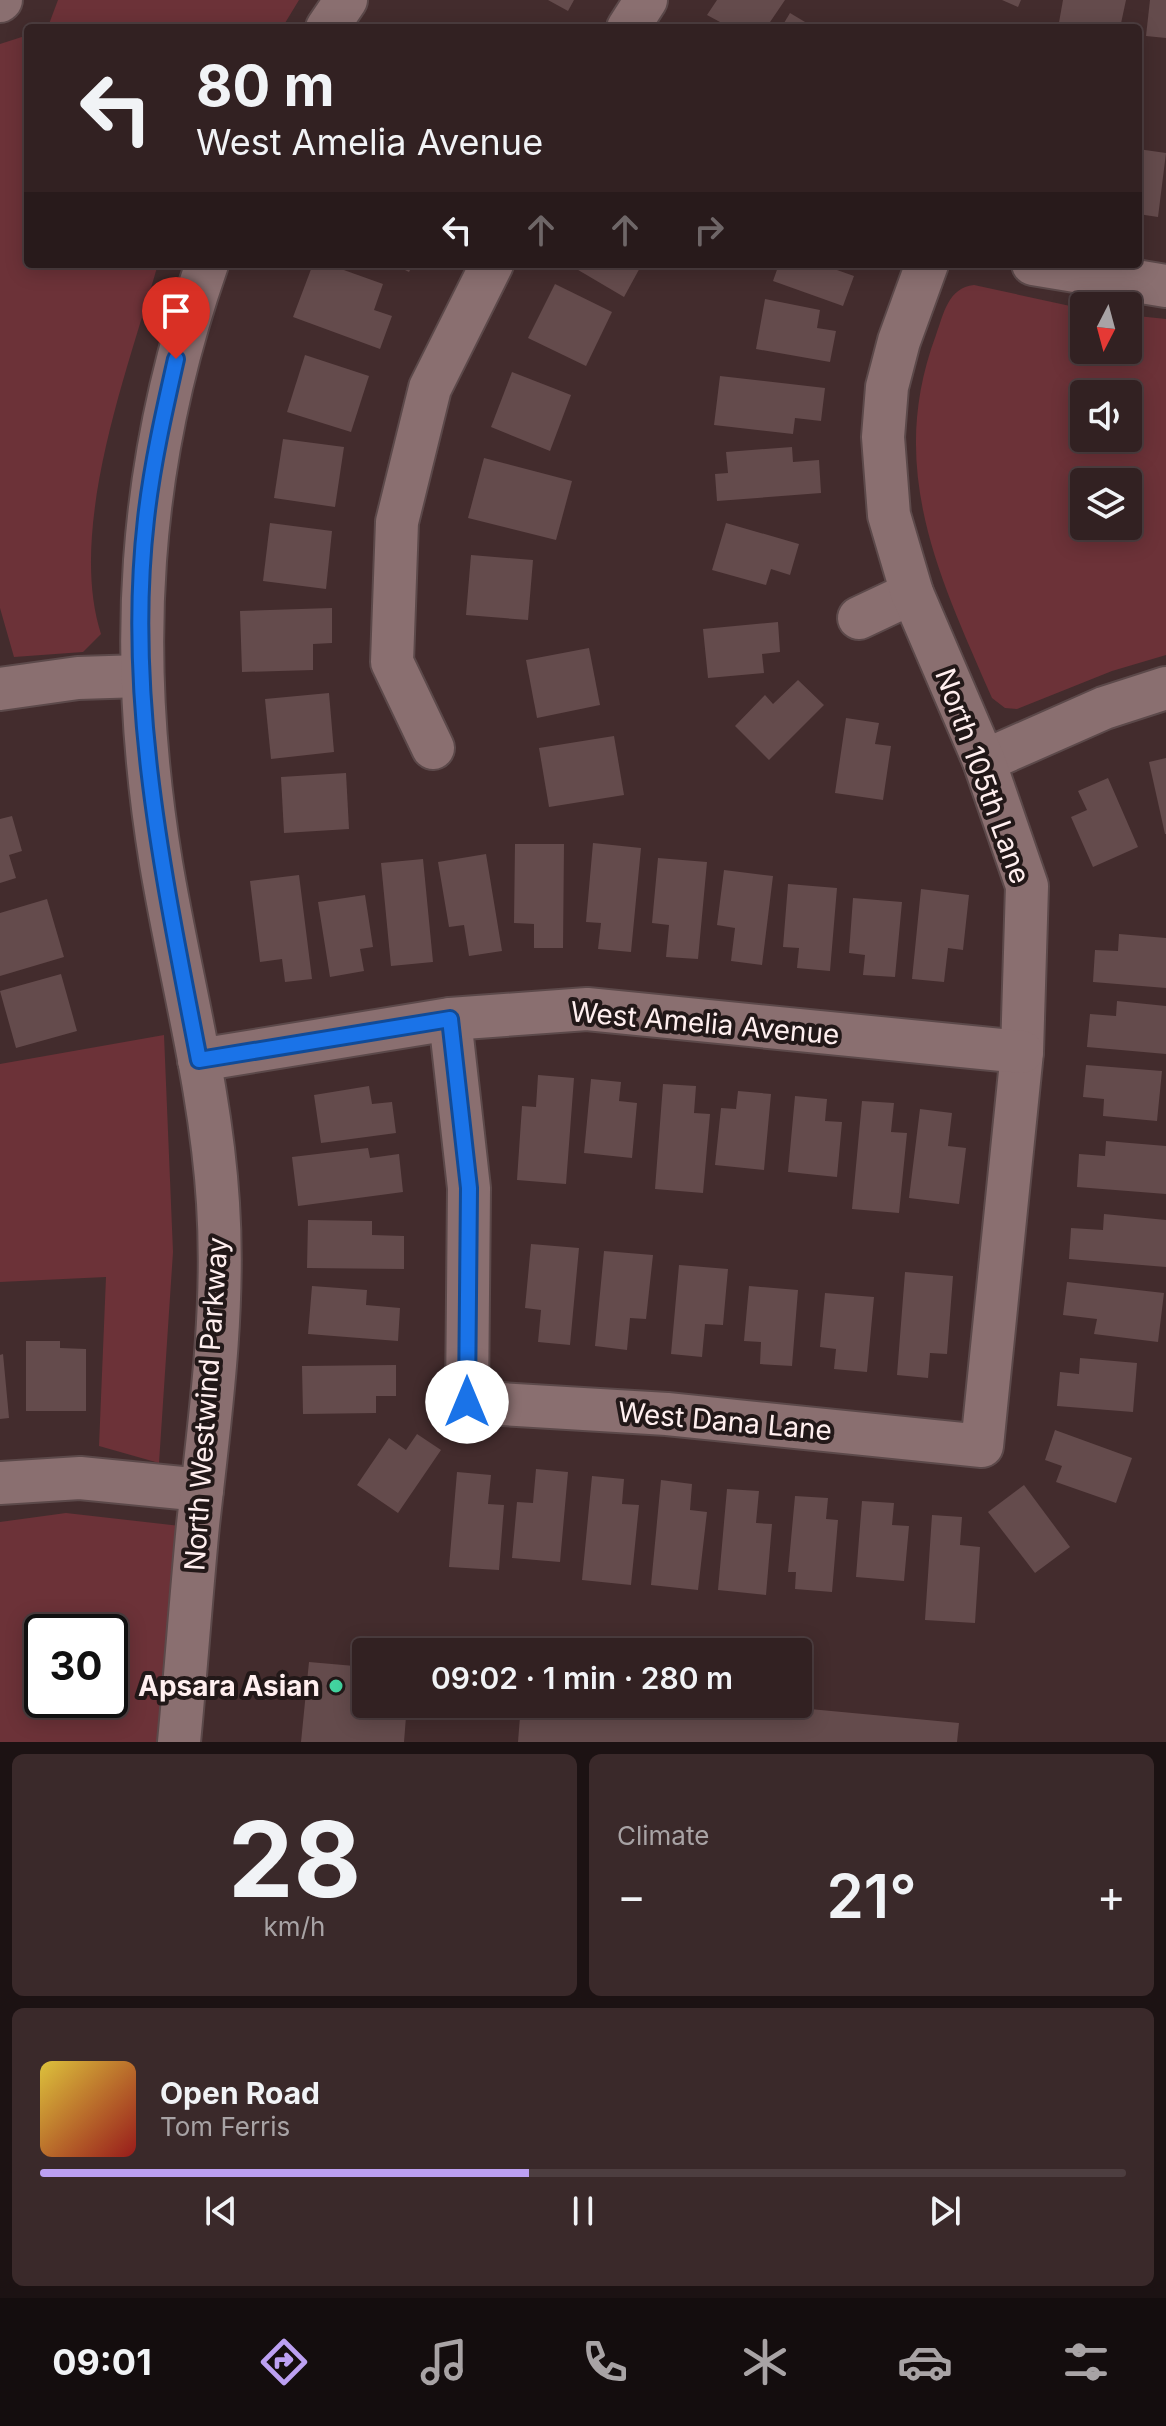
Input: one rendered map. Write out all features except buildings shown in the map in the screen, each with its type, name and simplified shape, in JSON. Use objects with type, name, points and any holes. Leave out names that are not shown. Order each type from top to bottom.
[{"type":"street","points":[[330,24],[346,0]]},
{"type":"street","points":[[631,24],[646,0]]},
{"type":"street","name":"North Westwind Parkway","points":[[179,1742],[214,1378],[220,1243],[214,1158],[199,1060],[160,859],[141,676],[145,535],[154,462],[182,333],[206,268]]},
{"type":"street","points":[[433,748],[392,662],[397,522],[430,388],[490,268]]},
{"type":"street","name":"North 105th Lane","points":[[926,268],[892,365],[883,437],[889,515],[912,593],[984,761],[1027,886],[1022,1052],[982,1446]]},
{"type":"street","points":[[1057,268],[1166,286]]},
{"type":"street","points":[[859,618],[912,593]]},
{"type":"street","points":[[0,689],[78,678],[141,676]]},
{"type":"street","points":[[984,761],[1082,717],[1166,688]]},
{"type":"street","name":"West Amelia Avenue","points":[[199,1060],[450,1019],[587,1009],[1022,1052]]},
{"type":"street","name":"West Dana Lane","points":[[450,1019],[469,1188],[467,1402],[667,1414],[982,1446]]},
{"type":"street","points":[[0,1483],[80,1478],[202,1490]]},
{"type":"shaded area","points":[[58,0],[299,0],[284,24],[49,24]]},
{"type":"shaded area","points":[[24,36],[24,268],[157,268],[118,399],[96,498],[91,546],[92,592],[101,634],[83,652],[14,657],[0,608],[0,44]]},
{"type":"shaded area","points":[[974,285],[1070,306],[1070,364],[1142,364],[1142,316],[1166,319],[1166,655],[1112,671],[1017,709],[1005,708],[992,698],[972,653],[938,565],[925,521],[918,477],[916,431],[922,384],[945,310],[958,291]]},
{"type":"shaded area","points":[[164,1035],[173,1252],[159,1463],[99,1446],[106,1277],[0,1282],[0,1064]]},
{"type":"shaded area","points":[[66,1513],[198,1528],[179,1742],[0,1742],[0,1522]]},
{"type":"place","name":"Apsara Asian","points":[[336,1686]]},
{"type":"route","points":[[176,359],[154,462],[146,522],[141,676],[160,859],[199,1060],[450,1019],[469,1188],[467,1402]]}]
